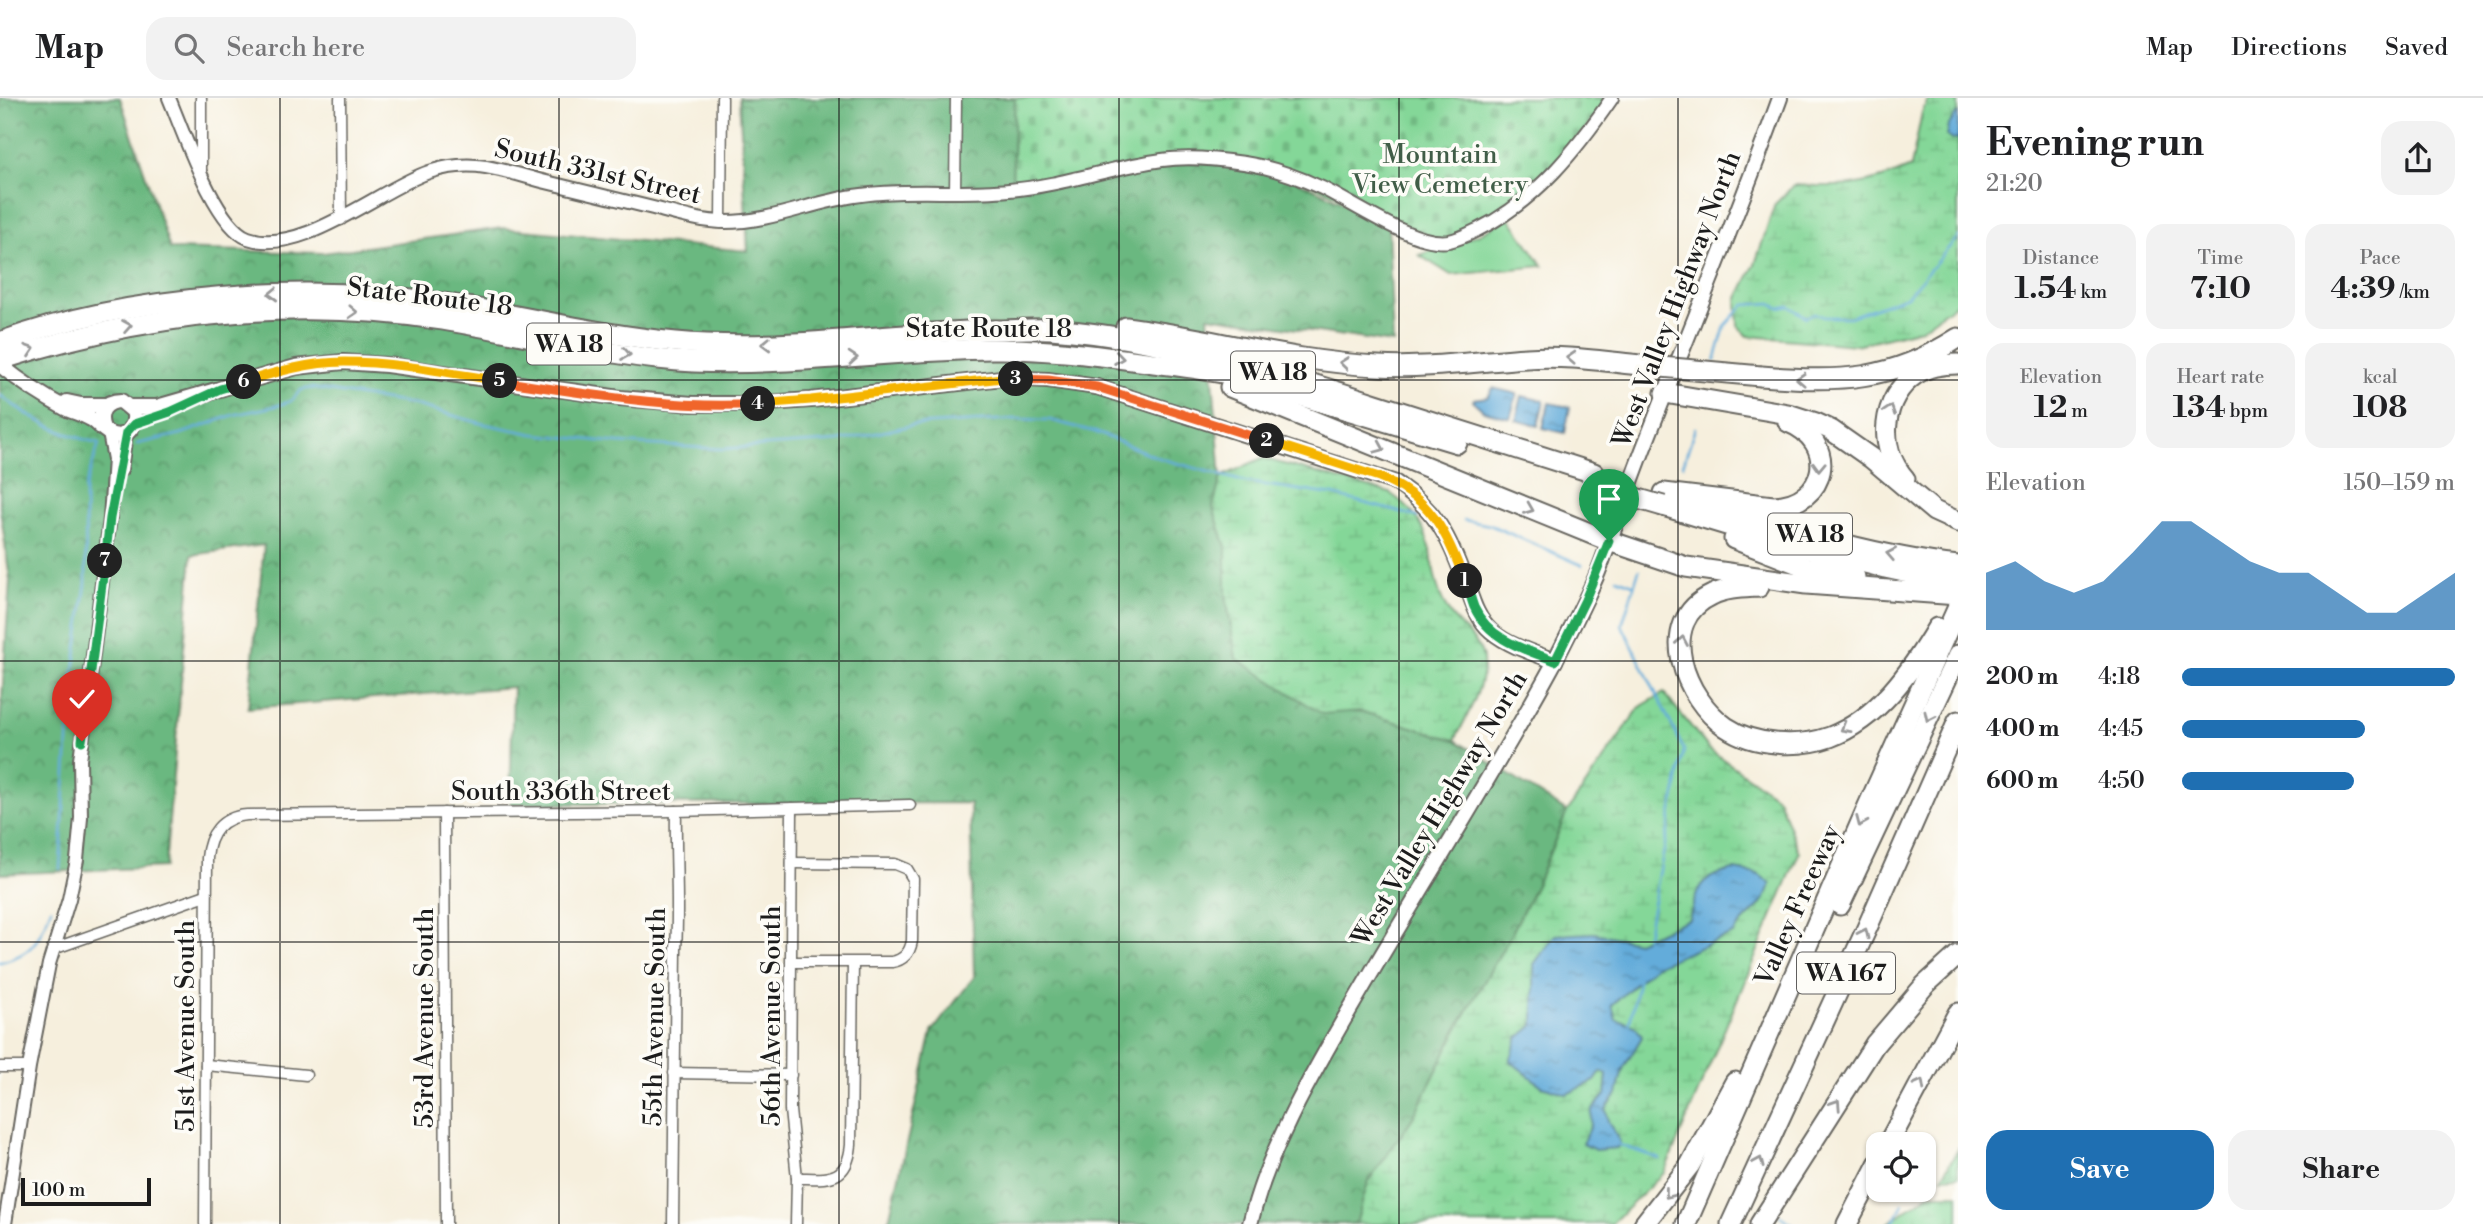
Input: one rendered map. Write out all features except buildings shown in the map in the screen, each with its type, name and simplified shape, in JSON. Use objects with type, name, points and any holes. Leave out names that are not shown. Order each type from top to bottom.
[{"type":"highway","name":"State Route 18","points":[[0,362],[90,317],[181,301],[306,293],[384,296],[440,302],[629,336],[699,344],[797,343],[941,331],[1049,329],[1182,349],[1309,383],[1592,479]]},
{"type":"highway","name":"State Route 18","points":[[0,342],[210,314],[295,310],[442,320],[613,352],[691,362],[774,363],[992,349],[1046,350],[1193,367],[1228,374],[1664,500],[1881,552],[1958,566]]},
{"type":"highway","points":[[941,331],[968,324],[1011,321],[1102,324],[1191,336],[1300,358],[1379,366],[1416,367],[1530,357],[1572,358],[1809,380],[1870,376],[1903,367],[1938,351],[1958,338]]},
{"type":"highway","points":[[1156,363],[1283,407],[1609,541],[1686,567],[1806,584],[1919,590]]},
{"type":"highway","points":[[1934,511],[1897,470],[1886,441],[1886,421],[1898,391],[1917,373],[1928,368],[1958,363]]},
{"type":"highway","points":[[1665,393],[1802,418],[1831,430],[1871,458],[1934,511],[1958,522]]},
{"type":"highway","points":[[1664,500],[1783,506],[1799,500],[1814,488],[1819,478],[1821,458],[1818,448],[1805,430],[1789,422],[1733,406]]},
{"type":"highway","name":"State Route 18","points":[[1664,500],[1684,513],[1783,542],[1958,583]]},
{"type":"highway","points":[[1684,513],[1745,545],[1806,567],[1919,590],[1958,595],[1944,625],[1910,672],[1853,724],[1829,737],[1794,744],[1757,740],[1726,727],[1713,716],[1696,694],[1683,671],[1679,655],[1680,643],[1691,611],[1715,593],[1734,589],[1806,584]]},
{"type":"highway","name":"Valley Freeway","points":[[1686,1224],[1830,898],[1944,625],[1958,607]]},
{"type":"highway","points":[[1707,1176],[1722,1157],[1958,655]]},
{"type":"highway","name":"WA 167","points":[[1731,1224],[1867,928],[1958,720]]},
{"type":"highway","points":[[1644,1224],[1677,1184],[1704,1141],[1830,898]]},
{"type":"highway","points":[[1760,1224],[1875,1044],[1925,985],[1958,955]]},
{"type":"highway","points":[[1894,1132],[1958,1013]]},
{"type":"highway","points":[[1847,1224],[1866,1187]]},
{"type":"main road","name":"West Valley Highway North","points":[[1250,1224],[1255,1201],[1273,1157],[1318,1065],[1397,927],[1495,768],[1555,661],[1589,592],[1780,98]]},
{"type":"main road","points":[[0,362],[15,377],[59,405],[118,435],[220,389]]},
{"type":"main road","points":[[15,377],[71,403],[106,405],[121,401],[131,407],[157,407],[296,368],[342,362],[387,365],[620,398],[692,404],[811,400],[1002,378],[1048,380],[1097,387],[1396,483],[1420,500],[1435,517],[1456,558],[1475,608],[1489,629],[1509,643],[1555,661]]},
{"type":"main road","points":[[106,405],[101,416],[106,430]]},
{"type":"main road","points":[[130,429],[135,415],[131,407]]},
{"type":"street","name":"South 331st Street","points":[[169,98],[210,195],[224,218],[234,230],[248,238],[262,241],[281,240],[341,220],[426,172],[447,167],[488,167],[722,223],[773,217],[848,197],[903,192],[1012,190],[1167,159],[1244,163],[1297,178],[1413,235],[1443,242],[1456,240],[1487,225],[1521,202],[1560,165],[1612,98]]},
{"type":"street","points":[[201,98],[201,171]]},
{"type":"street","points":[[340,98],[341,220]]},
{"type":"street","points":[[722,223],[723,98]]},
{"type":"street","points":[[953,193],[956,98]]},
{"type":"street","points":[[110,518],[130,429]]},
{"type":"street","points":[[5,1224],[29,1067],[53,949],[63,920],[77,860],[81,818],[80,760],[110,518],[114,459],[106,430]]},
{"type":"street","name":"South 336th Street","points":[[215,829],[237,816],[247,815],[677,811],[911,805]]},
{"type":"street","name":"56th Avenue South","points":[[792,808],[790,1110],[797,1178],[796,1224]]},
{"type":"street","name":"55th Avenue South","points":[[673,1224],[677,811]]},
{"type":"street","name":"53rd Avenue South","points":[[444,813],[446,1224]]},
{"type":"street","name":"51st Avenue South","points":[[205,1224],[206,895],[208,849],[215,829]]},
{"type":"street","points":[[792,863],[889,863],[907,869],[912,879],[912,941],[906,955],[898,961],[792,962]]},
{"type":"street","points":[[53,949],[206,895]]},
{"type":"street","points":[[797,1178],[830,1178],[846,1167],[851,1145],[853,963]]},
{"type":"street","points":[[205,1065],[306,1075]]},
{"type":"street","points":[[0,1067],[29,1067]]},
{"type":"street","points":[[674,1073],[790,1075]]},
{"type":"green space","points":[[0,98],[120,98],[170,249],[323,253],[502,228],[748,251],[739,98],[1015,98],[1012,189],[1167,159],[1276,171],[1388,223],[1393,343],[1208,316],[1221,477],[1213,507],[1226,547],[1226,595],[1236,658],[1322,713],[1360,711],[1455,740],[1567,812],[1512,933],[1460,1024],[1414,1116],[1368,1183],[1356,1224],[888,1224],[932,1032],[974,977],[970,803],[510,804],[513,687],[248,708],[264,545],[192,555],[165,867],[0,874],[0,727],[10,580],[0,507]]},
{"type":"green space","name":"Mountain View Cemetery","points":[[1015,98],[1612,98],[1521,202],[1443,242],[1298,178],[1195,159],[1012,190]]},
{"type":"green space","points":[[1929,98],[1958,98],[1958,302],[1921,329],[1856,345],[1748,336],[1738,326],[1737,300],[1755,264],[1775,204],[1794,185],[1854,185],[1881,179],[1911,167],[1922,112]]},
{"type":"green space","points":[[1509,217],[1543,266],[1451,275],[1419,255],[1479,234]]},
{"type":"green space","points":[[1262,458],[1390,493],[1419,521],[1426,535],[1440,594],[1452,617],[1478,646],[1483,659],[1478,690],[1455,740],[1360,711],[1322,714],[1236,658],[1226,595],[1226,547],[1213,507],[1221,477]]},
{"type":"green space","points":[[1664,693],[1710,750],[1778,798],[1799,853],[1664,1173],[1611,1224],[1356,1224],[1368,1183],[1414,1116],[1460,1024],[1512,933],[1567,812],[1640,707]]},
{"type":"green space","points":[[1958,1149],[1958,1176],[1942,1177]]},
{"type":"green space","points":[[1936,1194],[1958,1194],[1958,1224],[1887,1224],[1918,1202],[1936,1202]]},
{"type":"water","points":[[1956,114],[1958,139],[1953,140],[1947,136],[1949,125]]},
{"type":"water","points":[[1493,388],[1517,394],[1510,418],[1484,411],[1473,401],[1488,397]]},
{"type":"water","points":[[1522,396],[1544,401],[1538,426],[1516,420]]},
{"type":"water","points":[[1549,403],[1570,407],[1565,433],[1543,428]]},
{"type":"water","points":[[1734,870],[1758,874],[1771,884],[1760,905],[1733,934],[1655,966],[1612,1005],[1616,1020],[1632,1025],[1642,1037],[1623,1069],[1617,1094],[1606,1109],[1608,1121],[1620,1142],[1617,1148],[1595,1150],[1583,1144],[1591,1125],[1592,1110],[1605,1095],[1607,1074],[1601,1072],[1595,1081],[1567,1094],[1542,1086],[1510,1061],[1518,1038],[1534,1025],[1534,964],[1555,935],[1595,933],[1637,942],[1689,919],[1701,885],[1713,876]]},
{"type":"waterway","points":[[1715,361],[1725,326],[1744,305],[1771,303],[1779,308],[1789,306],[1806,317],[1814,313],[1824,317],[1850,317],[1907,296],[1958,237]]},
{"type":"waterway","points":[[137,444],[181,434],[233,415],[276,406],[291,401],[301,390],[311,388],[412,404],[480,423],[534,434],[618,443],[722,449],[839,441],[914,425],[1015,419],[1050,420],[1095,432],[1162,459],[1245,482],[1333,495],[1418,517]]},
{"type":"waterway","points":[[0,395],[46,425],[99,443],[85,488],[86,583],[71,692],[60,869]]},
{"type":"waterway","points":[[1683,465],[1695,428]]},
{"type":"waterway","points":[[1464,520],[1490,525],[1582,565]]},
{"type":"waterway","points":[[1639,570],[1622,625],[1684,750],[1646,940]]},
{"type":"waterway","points":[[1617,578],[1633,584]]},
{"type":"waterway","points":[[0,962],[21,955],[34,944],[51,908]]},
{"type":"waterway","points":[[1629,1026],[1639,977]]},
{"type":"waterway","points":[[1617,1144],[1660,1159]]},
{"type":"waterway","points":[[1892,1224],[1903,1204]]},
{"type":"waterway","points":[[1780,1216],[1793,1224]]},
{"type":"route","points":[[82,741],[110,518],[126,433],[134,424],[189,405],[220,389],[296,368],[342,362],[387,365],[620,398],[692,404],[811,400],[1002,378],[1048,380],[1097,387],[1396,483],[1420,500],[1435,517],[1446,535],[1475,608],[1489,629],[1509,643],[1555,661],[1597,574],[1609,541]]}]
